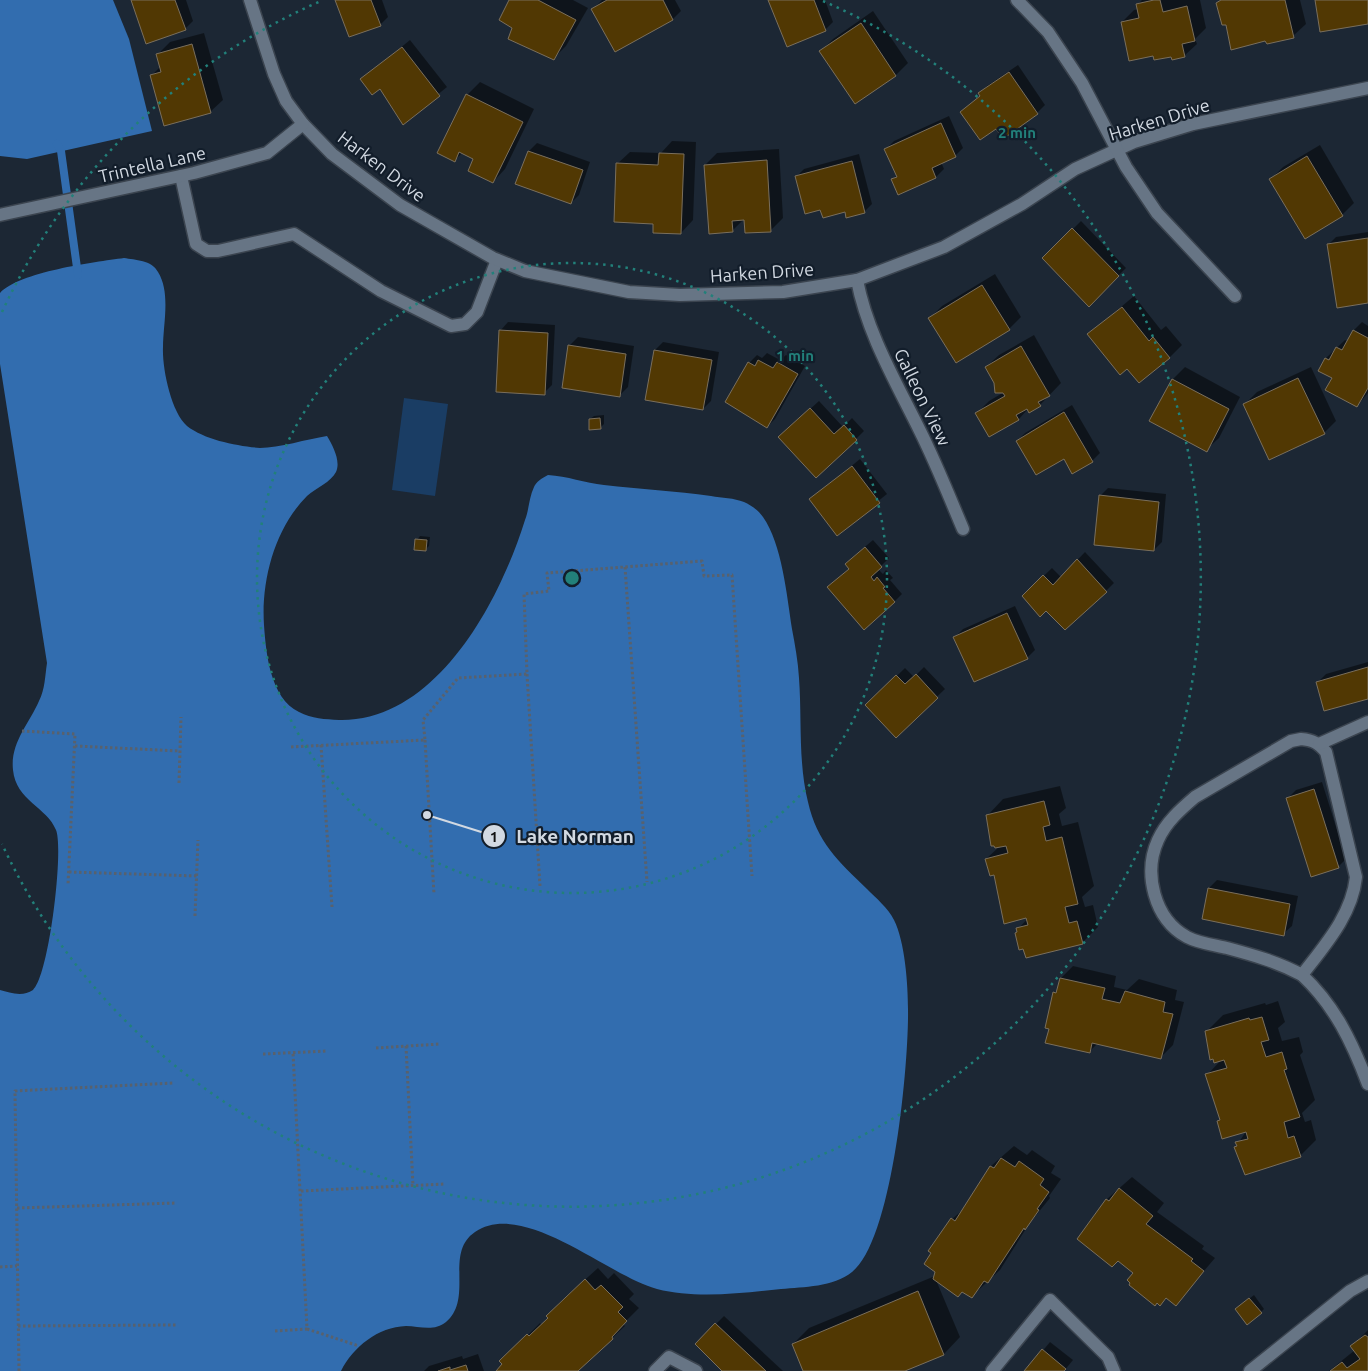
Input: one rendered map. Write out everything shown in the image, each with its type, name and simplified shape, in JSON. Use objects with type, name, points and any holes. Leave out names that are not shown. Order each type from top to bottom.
[{"type":"street","name":"Harken Drive","points":[[250,0],[274,74],[286,101],[302,124],[332,154],[400,205],[497,260],[525,271],[629,292],[680,295],[783,292],[857,280],[944,247],[1022,204],[1074,169],[1116,149],[1193,124],[1368,88]]},
{"type":"street","points":[[1017,0],[1048,32],[1082,83],[1116,149],[1157,214],[1235,296]]},
{"type":"street","name":"Trintella Lane","points":[[0,215],[181,176],[267,153],[302,124]]},
{"type":"street","points":[[181,176],[196,244],[206,251],[218,251],[294,234],[382,291],[451,326],[465,324],[477,312],[497,260]]},
{"type":"street","name":"Galleon View","points":[[857,280],[861,300],[870,326],[932,455],[963,529]]},
{"type":"street","points":[[1319,744],[1368,722]]},
{"type":"street","points":[[1302,975],[1347,911],[1354,892],[1356,877],[1326,752],[1319,744],[1311,740],[1290,741],[1195,797],[1167,824],[1157,840],[1151,876],[1154,896],[1176,930],[1188,938],[1259,957],[1302,975],[1316,988],[1341,1021],[1368,1084]]},
{"type":"street","points":[[1250,1371],[1350,1292],[1368,1281]]},
{"type":"street","points":[[992,1371],[1050,1300],[1108,1356],[1114,1371]]},
{"type":"street","points":[[655,1371],[669,1357],[696,1371]]},
{"type":"path","points":[[540,886],[524,594],[549,591],[547,573],[702,561],[704,576],[732,575],[752,876]]},
{"type":"path","points":[[625,567],[647,882]]},
{"type":"path","points":[[434,894],[423,720],[458,678],[527,674]]},
{"type":"path","points":[[179,783],[180,717]]},
{"type":"path","points":[[22,731],[75,734],[68,885]]},
{"type":"path","points":[[291,747],[425,740]]},
{"type":"path","points":[[320,745],[332,907]]},
{"type":"path","points":[[75,746],[180,751]]},
{"type":"path","points":[[195,916],[198,840]]},
{"type":"path","points":[[69,872],[198,876]]},
{"type":"path","points":[[376,1048],[440,1044]]},
{"type":"path","points":[[406,1046],[413,1186]]},
{"type":"path","points":[[263,1054],[327,1051]]},
{"type":"path","points":[[293,1053],[307,1329]]},
{"type":"path","points":[[19,1371],[15,1091],[173,1083]]},
{"type":"path","points":[[301,1191],[444,1184]]},
{"type":"path","points":[[17,1208],[176,1203]]},
{"type":"path","points":[[0,1267],[18,1266]]},
{"type":"path","points":[[18,1326],[176,1325]]},
{"type":"path","points":[[275,1331],[307,1329],[359,1346]]},
{"type":"shaded area","points":[[0,0],[113,0],[129,39],[152,131],[27,159],[0,156]]},
{"type":"shaded area","points":[[124,258],[143,261],[152,265],[162,280],[165,299],[163,356],[166,378],[176,411],[187,426],[212,439],[241,446],[260,448],[276,447],[327,436],[334,449],[338,463],[336,472],[327,482],[307,496],[286,523],[272,556],[265,590],[264,625],[271,674],[282,696],[289,705],[299,712],[319,718],[339,720],[368,717],[394,708],[418,693],[440,673],[459,651],[491,602],[515,548],[534,487],[536,483],[548,475],[604,485],[736,500],[752,506],[763,517],[775,541],[786,586],[799,672],[803,771],[812,816],[817,829],[830,850],[882,903],[894,920],[901,940],[905,963],[908,1034],[902,1107],[896,1148],[888,1189],[878,1225],[866,1254],[852,1272],[836,1281],[809,1287],[719,1294],[672,1292],[657,1289],[637,1281],[566,1243],[541,1232],[517,1225],[495,1224],[475,1232],[466,1241],[461,1252],[458,1301],[454,1312],[446,1322],[431,1328],[396,1327],[376,1334],[359,1346],[341,1371],[0,1371],[0,990],[16,994],[29,992],[33,990],[39,980],[54,912],[58,842],[56,830],[52,822],[20,789],[15,781],[13,770],[14,751],[41,696],[47,663],[0,364],[0,293],[23,279],[40,274],[77,265]]},
{"type":"shaded area","points":[[404,398],[448,404],[435,496],[392,490]]},
{"type":"building","points":[[131,0],[175,0],[186,30],[146,44]]},
{"type":"building","points":[[335,0],[371,0],[381,26],[349,37]]},
{"type":"building","points":[[509,0],[538,0],[576,20],[554,60],[508,39],[512,28],[499,20]]},
{"type":"building","points":[[607,0],[663,0],[673,20],[615,52],[591,9]]},
{"type":"building","points":[[768,0],[814,0],[826,31],[787,47]]},
{"type":"building","points":[[1160,0],[1163,12],[1187,6],[1195,41],[1182,44],[1185,57],[1172,60],[1171,57],[1154,60],[1153,56],[1129,61],[1121,22],[1139,18],[1136,4]]},
{"type":"building","points":[[1221,0],[1285,0],[1294,38],[1267,44],[1265,41],[1231,50],[1226,25],[1222,25],[1216,3]]},
{"type":"building","points":[[1315,0],[1368,0],[1368,24],[1320,32]]},
{"type":"building","points":[[861,23],[896,76],[855,104],[819,51]]},
{"type":"building","points":[[192,44],[211,113],[164,126],[150,75],[161,72],[156,54]]},
{"type":"building","points":[[402,47],[440,96],[403,125],[380,89],[372,95],[360,79]]},
{"type":"building","points":[[1009,72],[1038,114],[1003,139],[996,129],[980,140],[960,112],[980,96],[978,93]]},
{"type":"building","points":[[466,94],[523,122],[493,183],[468,171],[473,159],[459,152],[455,162],[437,153]]},
{"type":"building","points":[[941,123],[956,157],[932,168],[936,178],[898,195],[891,179],[897,177],[884,149]]},
{"type":"building","points":[[528,151],[583,170],[571,204],[515,184]]},
{"type":"building","points":[[659,153],[684,154],[681,234],[653,233],[653,224],[614,222],[616,163],[658,165]]},
{"type":"building","points":[[1307,156],[1343,216],[1305,239],[1269,179]]},
{"type":"building","points":[[767,160],[771,232],[745,233],[744,220],[732,221],[733,232],[709,234],[704,165]]},
{"type":"building","points":[[852,161],[865,213],[846,218],[845,212],[823,218],[820,210],[805,214],[795,176]]},
{"type":"building","points":[[1072,228],[1119,276],[1089,307],[1042,258]]},
{"type":"building","points":[[1368,238],[1368,303],[1337,308],[1327,244]]},
{"type":"building","points":[[982,285],[1010,330],[956,363],[928,318]]},
{"type":"building","points":[[1122,307],[1149,341],[1153,337],[1170,358],[1139,383],[1127,369],[1120,375],[1087,334]]},
{"type":"building","points":[[499,330],[548,333],[545,395],[496,392]]},
{"type":"building","points":[[1353,330],[1368,338],[1368,388],[1357,407],[1325,390],[1332,378],[1318,371],[1325,358],[1329,360],[1336,347],[1342,350]]},
{"type":"building","points":[[568,345],[626,354],[620,397],[562,388]]},
{"type":"building","points":[[1021,346],[1050,396],[1038,402],[1041,406],[1029,413],[1027,409],[1016,415],[1019,420],[989,437],[975,413],[1005,396],[1003,393],[995,393],[994,383],[985,367]]},
{"type":"building","points":[[654,350],[712,360],[703,410],[645,400]]},
{"type":"building","points":[[758,360],[773,368],[777,362],[798,374],[767,428],[725,402],[748,362],[755,366]]},
{"type":"building","points":[[1298,378],[1325,434],[1269,460],[1243,404]]},
{"type":"building","points":[[1172,379],[1229,409],[1207,452],[1149,421]]},
{"type":"building","points":[[810,408],[834,434],[844,425],[857,440],[816,478],[778,437]]},
{"type":"building","points":[[1064,412],[1093,462],[1072,474],[1064,459],[1036,475],[1016,441]]},
{"type":"building","points":[[600,418],[601,429],[589,430],[589,419]]},
{"type":"building","points":[[852,466],[880,503],[837,536],[809,499]]},
{"type":"building","points":[[1099,495],[1159,502],[1154,551],[1094,545]]},
{"type":"building","points":[[415,539],[427,540],[426,551],[414,550]]},
{"type":"building","points":[[865,547],[882,567],[871,577],[874,581],[877,577],[885,587],[883,588],[895,602],[864,630],[827,587],[849,569],[845,564]]},
{"type":"building","points":[[1077,559],[1107,592],[1065,630],[1046,611],[1040,617],[1022,596],[1043,575],[1053,585]]},
{"type":"building","points":[[1007,613],[1028,659],[974,682],[953,637]]},
{"type":"building","points":[[1368,667],[1368,699],[1324,711],[1316,682]]},
{"type":"building","points":[[916,674],[938,698],[896,738],[865,705],[896,675],[905,684]]},
{"type":"building","points":[[1314,789],[1339,868],[1311,877],[1286,798]]},
{"type":"building","points":[[1044,801],[1050,825],[1043,827],[1046,841],[1062,837],[1078,904],[1065,907],[1069,923],[1077,921],[1083,944],[1026,958],[1023,949],[1019,950],[1015,933],[1017,932],[1016,928],[1028,925],[1026,918],[1004,924],[994,875],[990,876],[985,859],[1008,853],[1006,846],[995,848],[991,846],[986,815]]},
{"type":"building","points":[[1208,888],[1290,904],[1284,936],[1202,919]]},
{"type":"building","points":[[1060,978],[1105,988],[1102,999],[1120,1003],[1125,991],[1165,1002],[1163,1012],[1173,1014],[1161,1059],[1092,1043],[1090,1053],[1045,1043],[1049,1029],[1045,1028],[1053,992],[1056,993]]},
{"type":"building","points":[[1262,1017],[1269,1040],[1261,1042],[1266,1057],[1282,1052],[1287,1069],[1284,1070],[1300,1117],[1284,1122],[1288,1138],[1294,1136],[1301,1157],[1245,1175],[1234,1147],[1237,1146],[1235,1142],[1248,1139],[1246,1132],[1222,1139],[1217,1121],[1220,1120],[1205,1074],[1227,1068],[1224,1060],[1214,1063],[1213,1059],[1210,1060],[1205,1031],[1249,1018],[1250,1020]]},
{"type":"building","points":[[1001,1158],[1015,1167],[1019,1161],[1044,1179],[1040,1185],[1049,1192],[1037,1209],[1039,1210],[1025,1230],[1024,1228],[988,1283],[984,1281],[972,1298],[962,1292],[958,1297],[933,1279],[935,1272],[924,1264],[931,1253],[928,1251],[951,1218],[955,1221],[990,1166],[994,1168]]},
{"type":"building","points":[[1119,1188],[1153,1216],[1146,1224],[1193,1259],[1191,1261],[1204,1271],[1176,1306],[1166,1298],[1160,1306],[1157,1303],[1155,1306],[1129,1285],[1130,1283],[1127,1280],[1133,1273],[1118,1261],[1112,1267],[1077,1239],[1106,1199],[1109,1201]]},
{"type":"building","points":[[585,1279],[595,1290],[601,1285],[623,1307],[618,1312],[627,1321],[612,1337],[613,1339],[578,1371],[496,1371],[502,1364],[499,1361],[527,1334],[529,1336],[548,1318],[546,1316]]},
{"type":"building","points":[[918,1291],[944,1355],[905,1371],[803,1371],[792,1344]]},
{"type":"building","points":[[1249,1298],[1262,1313],[1247,1325],[1235,1309]]},
{"type":"building","points":[[715,1323],[766,1371],[722,1371],[695,1344]]},
{"type":"building","points":[[1365,1335],[1368,1337],[1368,1371],[1330,1371],[1342,1362],[1347,1368],[1360,1359],[1350,1346]]},
{"type":"building","points":[[1042,1349],[1066,1369],[1064,1371],[1024,1371]]},
{"type":"building","points":[[466,1365],[468,1371],[438,1371],[450,1367],[450,1370]]},
{"type":"waterway","points":[[57,144],[61,151],[78,275]]},
{"type":"place","name":"Lake Norman","points":[[427,815]]}]
